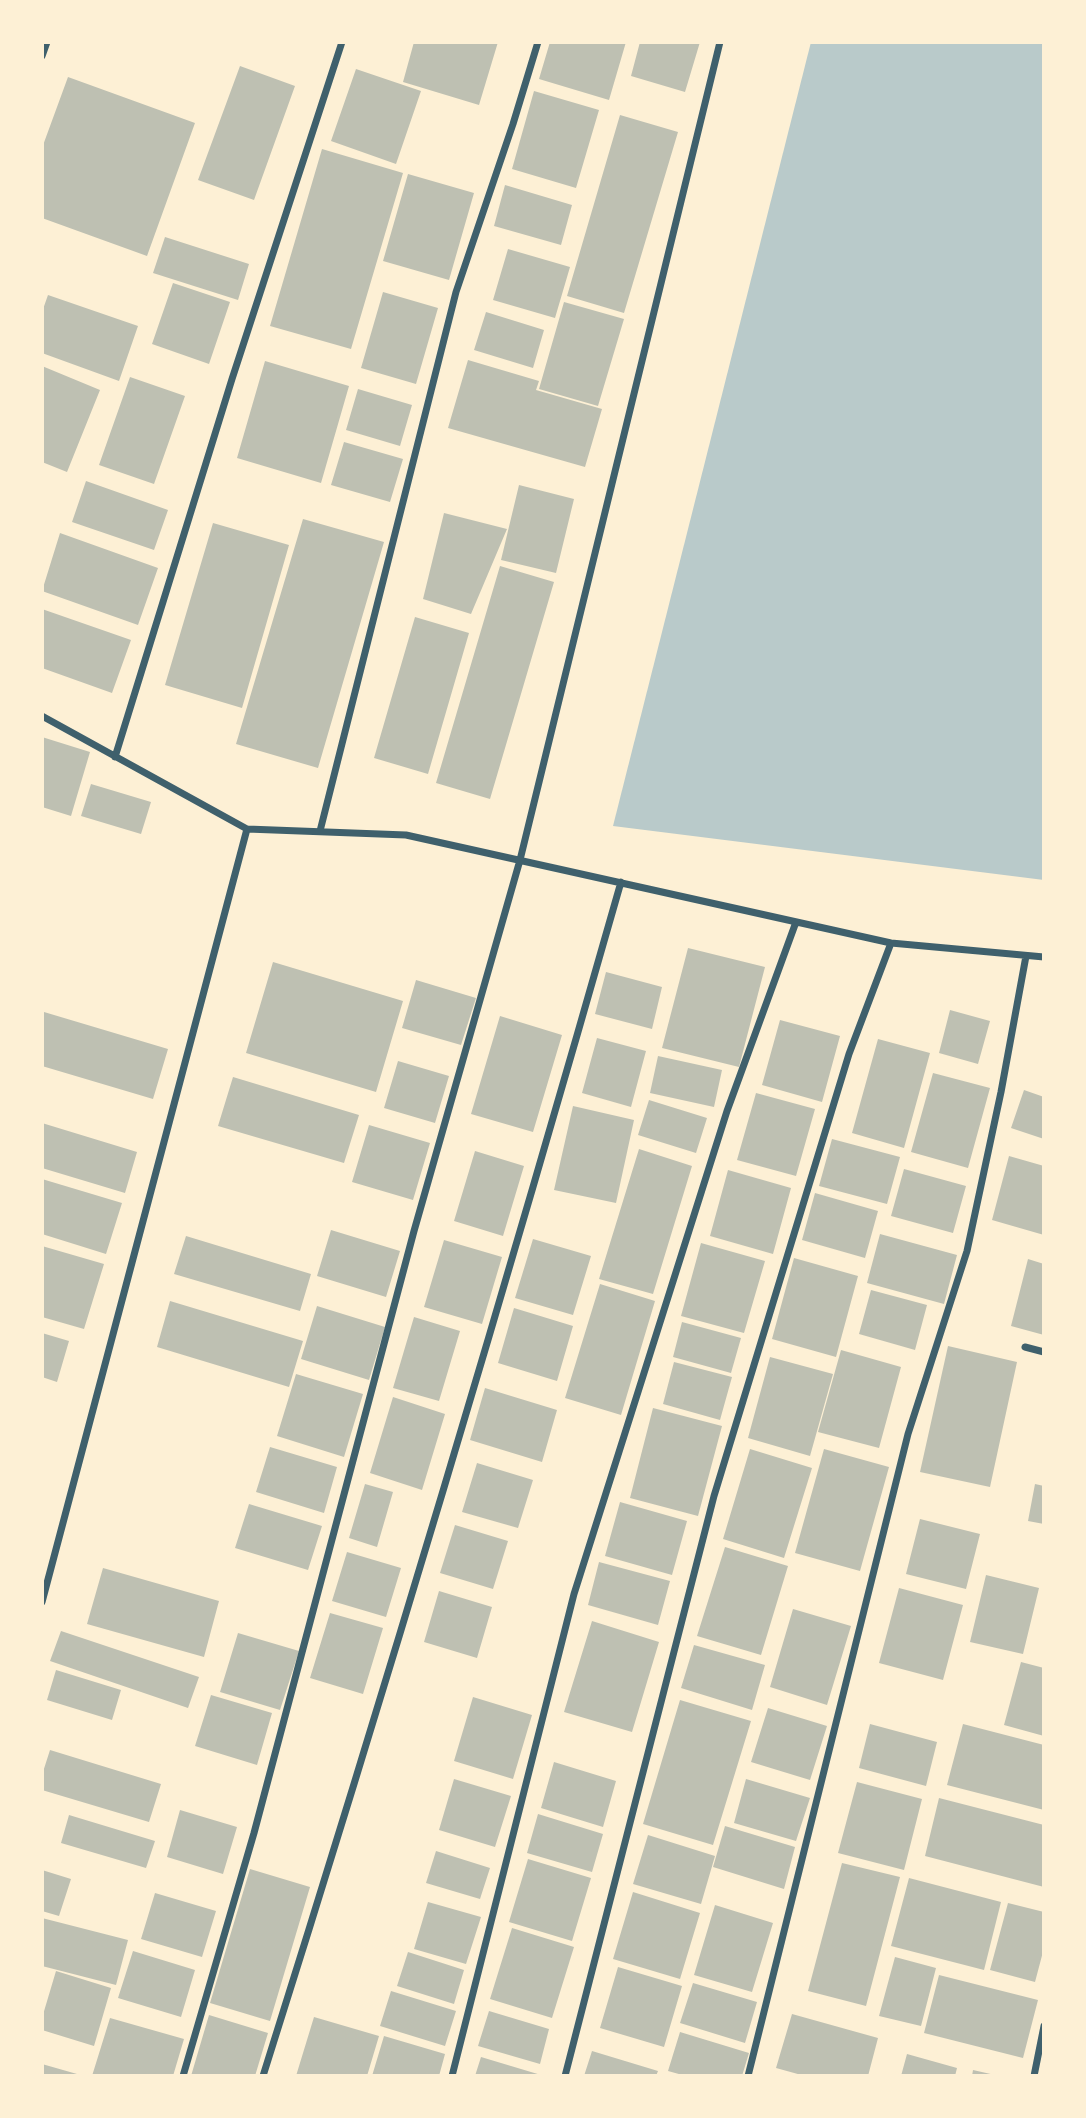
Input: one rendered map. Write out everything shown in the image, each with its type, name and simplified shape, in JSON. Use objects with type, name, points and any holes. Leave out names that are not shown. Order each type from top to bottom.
[{"type":"street","points":[[42,56],[47,42]]},
{"type":"street","points":[[115,757],[232,379],[342,42]]},
{"type":"street","points":[[320,831],[456,292],[538,42]]},
{"type":"street","points":[[183,2076],[258,1819],[414,1231],[520,860],[720,42]]},
{"type":"street","points":[[42,716],[247,829],[406,835],[891,943],[1044,957]]},
{"type":"street","points":[[42,1602],[247,829]]},
{"type":"street","points":[[263,2076],[345,1816],[540,1166],[621,882]]},
{"type":"street","points":[[452,2076],[574,1594],[727,1111],[796,922]]},
{"type":"street","points":[[565,2076],[714,1496],[849,1054],[891,943]]},
{"type":"street","points":[[748,2076],[908,1434],[967,1251],[1001,1092],[1026,956]]},
{"type":"street","points":[[1025,1347],[1044,1352]]},
{"type":"street","points":[[1034,2076],[1044,2026]]},
{"type":"shaded area","points":[[811,42],[1044,42],[1044,880],[613,826]]},
{"type":"building","points":[[414,42],[498,42],[479,105],[403,82]]},
{"type":"building","points":[[550,42],[626,42],[609,100],[539,79]]},
{"type":"building","points":[[640,42],[700,42],[685,92],[631,76]]},
{"type":"building","points":[[240,66],[295,86],[254,200],[198,180]]},
{"type":"building","points":[[356,69],[421,91],[396,164],[331,141]]},
{"type":"building","points":[[68,77],[195,123],[147,256],[42,218],[42,148]]},
{"type":"building","points":[[534,91],[599,110],[576,188],[512,169]]},
{"type":"building","points":[[620,115],[678,132],[624,313],[567,296]]},
{"type":"building","points":[[322,149],[403,173],[351,349],[270,326]]},
{"type":"building","points":[[408,174],[474,193],[449,280],[383,261]]},
{"type":"building","points":[[505,185],[572,205],[561,245],[494,226]]},
{"type":"building","points":[[165,237],[249,264],[238,300],[153,273]]},
{"type":"building","points":[[508,249],[570,267],[555,318],[493,300]]},
{"type":"building","points":[[173,283],[230,302],[209,364],[152,344]]},
{"type":"building","points":[[383,292],[438,308],[416,384],[361,368]]},
{"type":"building","points":[[48,295],[138,326],[119,381],[42,353],[42,312]]},
{"type":"building","points":[[564,302],[624,319],[598,406],[539,389]]},
{"type":"building","points":[[486,312],[544,330],[533,368],[474,350]]},
{"type":"building","points":[[468,360],[539,381],[536,390],[602,409],[585,467],[448,428]]},
{"type":"building","points":[[265,361],[349,386],[321,483],[237,458]]},
{"type":"building","points":[[42,366],[100,390],[67,472],[42,462]]},
{"type":"building","points":[[130,377],[185,396],[154,484],[99,465]]},
{"type":"building","points":[[358,389],[412,405],[400,446],[346,430]]},
{"type":"building","points":[[344,442],[403,459],[390,502],[331,485]]},
{"type":"building","points":[[86,481],[168,510],[154,550],[72,522]]},
{"type":"building","points":[[519,485],[574,499],[556,573],[501,560]]},
{"type":"building","points":[[444,513],[507,529],[471,614],[423,599]]},
{"type":"building","points":[[303,519],[384,542],[318,768],[236,744]]},
{"type":"building","points":[[213,523],[289,545],[242,708],[165,685]]},
{"type":"building","points":[[60,533],[158,568],[138,625],[42,591]]},
{"type":"building","points":[[500,566],[554,582],[490,799],[436,783]]},
{"type":"building","points":[[42,609],[131,640],[112,693],[42,668]]},
{"type":"building","points":[[415,617],[469,633],[428,774],[374,758]]},
{"type":"building","points":[[42,737],[90,752],[71,816],[42,807]]},
{"type":"building","points":[[91,784],[151,802],[141,834],[81,816]]},
{"type":"building","points":[[688,948],[765,967],[739,1067],[662,1048]]},
{"type":"building","points":[[273,962],[403,1001],[376,1092],[246,1053]]},
{"type":"building","points":[[606,972],[662,987],[652,1029],[595,1014]]},
{"type":"building","points":[[416,980],[476,998],[461,1045],[402,1028]]},
{"type":"building","points":[[950,1010],[990,1021],[978,1064],[939,1053]]},
{"type":"building","points":[[44,1012],[168,1049],[153,1099],[42,1066]]},
{"type":"building","points":[[500,1016],[562,1035],[533,1132],[471,1114]]},
{"type":"building","points":[[780,1020],[840,1036],[822,1102],[762,1085]]},
{"type":"building","points":[[597,1038],[646,1051],[631,1107],[582,1093]]},
{"type":"building","points":[[878,1039],[930,1053],[904,1148],[852,1133]]},
{"type":"building","points":[[658,1056],[722,1070],[714,1107],[650,1093]]},
{"type":"building","points":[[398,1061],[449,1076],[435,1123],[384,1108]]},
{"type":"building","points":[[933,1073],[990,1088],[968,1168],[911,1152]]},
{"type":"building","points":[[233,1077],[359,1115],[344,1163],[218,1126]]},
{"type":"building","points":[[1024,1090],[1044,1097],[1044,1139],[1011,1128]]},
{"type":"building","points":[[756,1093],[815,1109],[796,1176],[737,1160]]},
{"type":"building","points":[[649,1100],[707,1118],[696,1153],[638,1135]]},
{"type":"building","points":[[573,1106],[634,1120],[616,1203],[554,1190]]},
{"type":"building","points":[[42,1123],[137,1152],[125,1193],[42,1168]]},
{"type":"building","points":[[369,1125],[430,1143],[413,1200],[352,1182]]},
{"type":"building","points":[[832,1139],[900,1157],[887,1204],[819,1186]]},
{"type":"building","points":[[639,1149],[692,1166],[653,1294],[599,1279]]},
{"type":"building","points":[[475,1151],[524,1166],[503,1236],[454,1221]]},
{"type":"building","points":[[1009,1156],[1044,1166],[1044,1235],[992,1220]]},
{"type":"building","points":[[904,1169],[966,1186],[953,1233],[891,1216]]},
{"type":"building","points":[[728,1170],[791,1188],[773,1254],[710,1236]]},
{"type":"building","points":[[42,1179],[122,1203],[106,1254],[42,1234]]},
{"type":"building","points":[[815,1193],[878,1211],[865,1258],[802,1240]]},
{"type":"building","points":[[331,1230],[400,1251],[386,1297],[317,1276]]},
{"type":"building","points":[[880,1234],[957,1255],[944,1304],[867,1283]]},
{"type":"building","points":[[186,1236],[311,1274],[300,1311],[174,1274]]},
{"type":"building","points":[[533,1239],[591,1256],[573,1315],[515,1298]]},
{"type":"building","points":[[444,1240],[502,1257],[482,1324],[424,1307]]},
{"type":"building","points":[[701,1243],[765,1261],[744,1333],[681,1316]]},
{"type":"building","points":[[42,1246],[104,1264],[84,1329],[42,1317]]},
{"type":"building","points":[[794,1258],[858,1276],[836,1357],[772,1339]]},
{"type":"building","points":[[1028,1259],[1044,1264],[1044,1335],[1011,1326]]},
{"type":"building","points":[[600,1284],[655,1301],[621,1415],[565,1398]]},
{"type":"building","points":[[871,1290],[927,1305],[915,1350],[859,1334]]},
{"type":"building","points":[[170,1301],[303,1341],[289,1387],[157,1347]]},
{"type":"building","points":[[317,1306],[385,1327],[369,1380],[301,1359]]},
{"type":"building","points":[[514,1308],[573,1326],[557,1381],[498,1363]]},
{"type":"building","points":[[414,1317],[460,1331],[439,1401],[393,1388]]},
{"type":"building","points":[[682,1322],[741,1338],[731,1373],[673,1357]]},
{"type":"building","points":[[42,1333],[69,1341],[57,1382],[42,1377]]},
{"type":"building","points":[[948,1346],[1017,1362],[990,1487],[920,1472]]},
{"type":"building","points":[[841,1350],[901,1367],[879,1448],[818,1432]]},
{"type":"building","points":[[770,1357],[833,1374],[810,1456],[748,1438]]},
{"type":"building","points":[[674,1362],[732,1377],[720,1420],[663,1404]]},
{"type":"building","points":[[296,1374],[363,1394],[344,1457],[277,1436]]},
{"type":"building","points":[[485,1388],[557,1410],[542,1462],[470,1440]]},
{"type":"building","points":[[393,1397],[445,1414],[422,1490],[370,1473]]},
{"type":"building","points":[[653,1408],[722,1426],[698,1516],[630,1498]]},
{"type":"building","points":[[270,1447],[337,1467],[324,1513],[256,1492]]},
{"type":"building","points":[[750,1449],[812,1468],[784,1558],[723,1539]]},
{"type":"building","points":[[824,1449],[889,1467],[860,1571],[795,1553]]},
{"type":"building","points":[[477,1463],[533,1480],[518,1528],[462,1512]]},
{"type":"building","points":[[365,1484],[393,1492],[377,1547],[349,1538]]},
{"type":"building","points":[[1035,1484],[1044,1486],[1044,1524],[1028,1521]]},
{"type":"building","points":[[620,1502],[687,1521],[672,1575],[605,1556]]},
{"type":"building","points":[[249,1504],[322,1526],[308,1570],[235,1548]]},
{"type":"building","points":[[920,1519],[980,1534],[966,1589],[906,1574]]},
{"type":"building","points":[[455,1525],[508,1541],[493,1589],[440,1573]]},
{"type":"building","points":[[725,1547],[788,1566],[761,1655],[697,1636]]},
{"type":"building","points":[[347,1552],[401,1568],[386,1617],[332,1601]]},
{"type":"building","points":[[599,1562],[670,1581],[658,1625],[588,1605]]},
{"type":"building","points":[[103,1568],[219,1601],[204,1657],[87,1624]]},
{"type":"building","points":[[986,1575],[1039,1588],[1023,1654],[970,1642]]},
{"type":"building","points":[[899,1588],[963,1605],[943,1680],[879,1663]]},
{"type":"building","points":[[439,1591],[492,1607],[477,1658],[424,1642]]},
{"type":"building","points":[[793,1609],[851,1626],[827,1705],[770,1687]]},
{"type":"building","points":[[330,1613],[383,1628],[363,1694],[310,1678]]},
{"type":"building","points":[[592,1621],[659,1642],[632,1732],[564,1712]]},
{"type":"building","points":[[61,1631],[199,1677],[188,1708],[50,1661]]},
{"type":"building","points":[[238,1633],[299,1651],[280,1710],[220,1692]]},
{"type":"building","points":[[694,1645],[765,1665],[752,1710],[681,1688]]},
{"type":"building","points":[[1021,1662],[1044,1668],[1044,1736],[1004,1725]]},
{"type":"building","points":[[56,1670],[121,1690],[112,1720],[47,1700]]},
{"type":"building","points":[[211,1695],[272,1713],[257,1765],[195,1746]]},
{"type":"building","points":[[473,1697],[532,1715],[513,1779],[454,1761]]},
{"type":"building","points":[[680,1700],[751,1721],[713,1845],[643,1824]]},
{"type":"building","points":[[768,1708],[827,1726],[810,1780],[751,1762]]},
{"type":"building","points":[[870,1724],[937,1742],[926,1786],[859,1768]]},
{"type":"building","points":[[963,1724],[1044,1745],[1044,1810],[947,1785]]},
{"type":"building","points":[[50,1750],[161,1784],[149,1822],[42,1790],[42,1775]]},
{"type":"building","points":[[554,1762],[616,1781],[603,1827],[541,1808]]},
{"type":"building","points":[[454,1779],[511,1796],[495,1847],[439,1830]]},
{"type":"building","points":[[746,1779],[810,1798],[796,1841],[734,1823]]},
{"type":"building","points":[[857,1782],[922,1799],[904,1870],[838,1853]]},
{"type":"building","points":[[939,1798],[1044,1825],[1044,1887],[925,1856]]},
{"type":"building","points":[[180,1810],[237,1827],[223,1874],[167,1857]]},
{"type":"building","points":[[538,1814],[603,1834],[592,1872],[527,1853]]},
{"type":"building","points":[[69,1815],[155,1841],[146,1868],[61,1843]]},
{"type":"building","points":[[725,1826],[795,1847],[784,1889],[713,1867]]},
{"type":"building","points":[[648,1835],[715,1856],[701,1904],[633,1884]]},
{"type":"building","points":[[436,1851],[490,1868],[480,1899],[426,1883]]},
{"type":"building","points":[[528,1859],[591,1878],[572,1941],[509,1922]]},
{"type":"building","points":[[842,1863],[900,1877],[866,2006],[808,1991]]},
{"type":"building","points":[[250,1869],[310,1887],[270,2021],[210,2003]]},
{"type":"building","points":[[42,1870],[71,1879],[59,1916],[42,1911]]},
{"type":"building","points":[[909,1878],[1001,1902],[984,1970],[891,1946]]},
{"type":"building","points":[[633,1892],[700,1913],[680,1979],[613,1959]]},
{"type":"building","points":[[155,1893],[216,1911],[202,1957],[141,1939]]},
{"type":"building","points":[[428,1902],[481,1917],[466,1964],[414,1949]]},
{"type":"building","points":[[1008,1903],[1044,1912],[1044,1948],[1035,1982],[990,1970]]},
{"type":"building","points":[[715,1905],[773,1923],[752,1992],[694,1975]]},
{"type":"building","points":[[42,1918],[128,1940],[116,1985],[42,1966]]},
{"type":"building","points":[[512,1928],[574,1947],[552,2018],[490,1999]]},
{"type":"building","points":[[133,1951],[195,1970],[181,2017],[118,1998]]},
{"type":"building","points":[[408,1952],[464,1970],[454,2004],[397,1986]]},
{"type":"building","points":[[895,1957],[936,1968],[921,2026],[879,2016]]},
{"type":"building","points":[[618,1967],[682,1986],[664,2047],[600,2028]]},
{"type":"building","points":[[56,1971],[111,1988],[94,2046],[42,2030],[42,2018]]},
{"type":"building","points":[[939,1975],[1038,2000],[1023,2058],[924,2033]]},
{"type":"building","points":[[693,1983],[757,2002],[745,2043],[680,2023]]},
{"type":"building","points":[[391,1991],[456,2011],[445,2046],[380,2026]]},
{"type":"building","points":[[489,2011],[549,2029],[540,2064],[478,2046]]},
{"type":"building","points":[[792,2014],[878,2038],[868,2076],[805,2076],[776,2068]]},
{"type":"building","points":[[209,2015],[268,2033],[255,2076],[191,2076]]},
{"type":"building","points":[[314,2017],[379,2036],[367,2076],[296,2076]]},
{"type":"building","points":[[110,2018],[184,2039],[173,2076],[92,2076]]},
{"type":"building","points":[[680,2032],[749,2053],[742,2076],[686,2076],[668,2071]]},
{"type":"building","points":[[384,2036],[445,2054],[439,2076],[372,2076]]},
{"type":"building","points":[[592,2051],[658,2071],[656,2076],[584,2076]]},
{"type":"building","points":[[907,2054],[957,2068],[955,2076],[901,2076]]},
{"type":"building","points":[[481,2057],[541,2075],[541,2076],[475,2076]]},
{"type":"building","points":[[42,2064],[77,2074],[77,2076],[42,2076]]},
{"type":"building","points":[[973,2070],[995,2075],[995,2076],[972,2076]]}]
